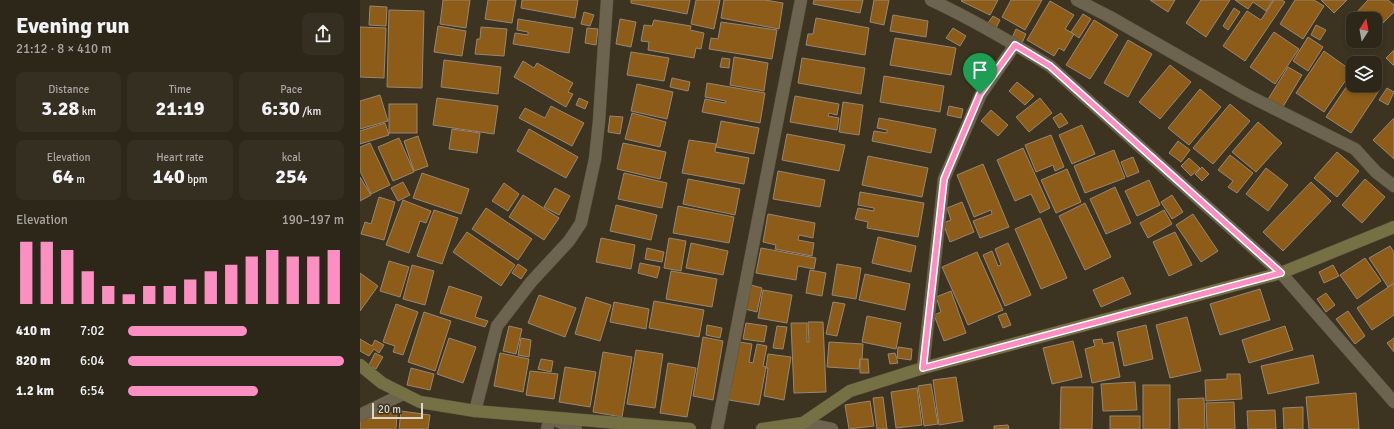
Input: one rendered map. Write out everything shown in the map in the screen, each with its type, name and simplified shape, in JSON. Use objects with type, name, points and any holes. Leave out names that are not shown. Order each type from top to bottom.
[{"type":"street","points":[[475,411],[497,326],[531,282],[569,241],[581,223],[595,159],[607,0]]},
{"type":"street","points":[[717,429],[802,0]]},
{"type":"street","points":[[930,0],[947,4],[1050,66],[1281,273],[1394,402]]},
{"type":"street","points":[[1076,0],[1117,20],[1245,94],[1356,149],[1376,172],[1394,186]]},
{"type":"street","points":[[923,368],[944,179],[980,94],[1015,45]]},
{"type":"street","points":[[803,423],[850,391],[923,368],[1281,273],[1394,227]]},
{"type":"street","points":[[360,365],[382,384],[420,402],[576,429]]},
{"type":"street","points":[[360,415],[403,394]]},
{"type":"street","points":[[548,423],[690,429]]},
{"type":"street","points":[[762,429],[803,423],[832,429]]},
{"type":"building","points":[[443,0],[470,0],[466,28],[440,24]]},
{"type":"building","points":[[488,0],[516,0],[512,23],[485,19]]},
{"type":"building","points":[[522,0],[578,0],[575,18],[521,8]]},
{"type":"building","points":[[631,0],[690,0],[687,14],[631,3]]},
{"type":"building","points":[[696,0],[720,0],[714,29],[691,24]]},
{"type":"building","points":[[724,0],[765,0],[783,3],[779,29],[721,18]]},
{"type":"building","points":[[814,0],[863,0],[860,13],[813,4]]},
{"type":"building","points":[[874,0],[889,0],[884,25],[870,22]]},
{"type":"building","points":[[998,0],[990,15],[961,1]]},
{"type":"building","points":[[1011,0],[1042,0],[1025,30],[1002,17]]},
{"type":"building","points":[[1150,0],[1175,0],[1168,12]]},
{"type":"building","points":[[1201,0],[1230,0],[1206,37],[1186,23]]},
{"type":"building","points":[[1235,0],[1273,0],[1266,11],[1253,2],[1248,9]]},
{"type":"building","points":[[1274,0],[1282,0],[1285,2],[1245,61],[1223,46],[1247,11],[1261,20]]},
{"type":"building","points":[[1295,0],[1314,0],[1324,6],[1303,39],[1280,24]]},
{"type":"building","points":[[1321,0],[1347,0],[1334,13]]},
{"type":"building","points":[[1368,0],[1388,0],[1394,5],[1394,12],[1382,24],[1382,12],[1357,12]]},
{"type":"building","points":[[1050,1],[1074,15],[1065,29],[1074,34],[1064,51],[1059,48],[1054,56],[1027,40]]},
{"type":"building","points":[[370,6],[387,7],[386,26],[369,25]]},
{"type":"building","points":[[1234,8],[1240,12],[1228,30],[1223,26]]},
{"type":"building","points":[[389,10],[424,11],[422,88],[387,87]]},
{"type":"building","points":[[584,12],[594,15],[590,26],[581,24]]},
{"type":"building","points":[[1083,14],[1091,19],[1079,38],[1071,32]]},
{"type":"building","points":[[893,15],[928,21],[926,37],[890,31]]},
{"type":"building","points":[[993,16],[1000,20],[996,28],[988,23]]},
{"type":"building","points":[[816,18],[869,28],[865,55],[806,45],[808,34],[813,34]]},
{"type":"building","points":[[518,19],[573,28],[569,53],[513,44],[515,33],[528,35],[528,32],[517,30]]},
{"type":"building","points":[[620,19],[636,22],[631,47],[616,44]]},
{"type":"building","points":[[654,20],[691,26],[690,30],[704,33],[701,49],[696,48],[694,58],[648,50],[649,42],[641,41],[644,25],[652,26]]},
{"type":"building","points":[[1094,20],[1118,35],[1090,79],[1066,65]]},
{"type":"building","points":[[721,22],[777,30],[772,59],[709,49],[711,38],[718,39]]},
{"type":"building","points":[[1316,25],[1326,30],[1320,40],[1311,35]]},
{"type":"building","points":[[438,26],[466,31],[462,56],[434,52]]},
{"type":"building","points":[[360,27],[386,28],[384,78],[360,77]]},
{"type":"building","points":[[481,27],[507,29],[504,56],[475,54],[477,39],[480,39]]},
{"type":"building","points":[[587,28],[598,29],[596,45],[585,43]]},
{"type":"building","points":[[953,28],[966,36],[960,46],[946,38]]},
{"type":"building","points":[[1016,29],[1026,34],[1022,43],[1012,38]]},
{"type":"building","points":[[1274,32],[1299,49],[1275,84],[1250,67]]},
{"type":"building","points":[[1308,37],[1323,47],[1308,71],[1293,61]]},
{"type":"building","points":[[895,38],[956,48],[951,75],[890,65]]},
{"type":"building","points":[[1128,40],[1152,54],[1128,97],[1104,83]]},
{"type":"building","points":[[1394,50],[1394,66],[1386,58]]},
{"type":"building","points":[[1324,51],[1346,67],[1346,80],[1324,112],[1296,93]]},
{"type":"building","points":[[631,52],[669,58],[664,81],[627,75]]},
{"type":"building","points":[[734,57],[768,63],[764,91],[730,85]]},
{"type":"building","points":[[722,58],[730,59],[729,68],[720,67]]},
{"type":"building","points":[[802,58],[865,68],[861,94],[798,83]]},
{"type":"building","points":[[444,60],[501,67],[498,94],[441,87]]},
{"type":"building","points":[[523,61],[534,68],[537,63],[573,83],[568,92],[573,94],[566,107],[514,77]]},
{"type":"building","points":[[1170,65],[1191,82],[1160,119],[1139,102]]},
{"type":"building","points":[[1288,67],[1302,75],[1281,110],[1267,101]]},
{"type":"building","points":[[884,76],[944,86],[940,112],[880,102]]},
{"type":"building","points":[[672,78],[690,82],[688,91],[670,87]]},
{"type":"building","points":[[1017,82],[1034,96],[1025,105],[1009,91]]},
{"type":"building","points":[[707,83],[765,93],[760,123],[702,112],[705,99],[725,103],[726,101],[705,97]]},
{"type":"building","points":[[637,84],[673,92],[667,119],[631,111]]},
{"type":"building","points":[[1346,87],[1346,92],[1378,92],[1351,133],[1326,117]]},
{"type":"building","points":[[1387,88],[1394,92],[1388,105],[1379,100]]},
{"type":"building","points":[[1200,89],[1221,107],[1189,145],[1168,128]]},
{"type":"building","points":[[380,95],[388,121],[360,129],[360,101]]},
{"type":"building","points":[[795,96],[839,104],[837,115],[829,113],[828,116],[839,118],[837,130],[790,122]]},
{"type":"building","points":[[437,98],[498,106],[494,134],[433,125]]},
{"type":"building","points":[[579,98],[588,102],[585,109],[576,105]]},
{"type":"building","points":[[1040,98],[1052,113],[1029,132],[1016,117]]},
{"type":"building","points":[[843,102],[863,105],[859,135],[839,132]]},
{"type":"building","points":[[389,104],[417,104],[417,133],[389,133]]},
{"type":"building","points":[[1230,104],[1250,121],[1213,164],[1193,148]]},
{"type":"building","points":[[551,106],[584,123],[572,146],[519,118],[525,108],[545,118]]},
{"type":"building","points":[[949,106],[963,109],[961,118],[947,115]]},
{"type":"building","points":[[991,110],[1008,125],[998,136],[981,121]]},
{"type":"building","points":[[632,113],[666,122],[660,147],[625,139]]},
{"type":"building","points":[[1061,113],[1068,123],[1059,128],[1053,118]]},
{"type":"building","points":[[610,116],[623,117],[620,134],[608,132]]},
{"type":"building","points":[[879,118],[936,129],[931,153],[872,141],[874,131],[887,133],[887,130],[877,128]]},
{"type":"building","points":[[1394,118],[1394,159],[1373,140]]},
{"type":"building","points":[[721,121],[759,128],[754,154],[716,147]]},
{"type":"building","points":[[1258,122],[1282,143],[1256,172],[1232,152]]},
{"type":"building","points":[[385,123],[389,135],[360,144],[360,131]]},
{"type":"building","points":[[1082,125],[1095,154],[1072,164],[1059,135]]},
{"type":"building","points":[[452,129],[480,133],[477,153],[449,149]]},
{"type":"building","points":[[529,129],[578,157],[566,178],[517,151]]},
{"type":"building","points":[[787,134],[845,145],[839,171],[782,160]]},
{"type":"building","points":[[1051,135],[1064,167],[1055,171],[1053,165],[1036,172],[1025,145]]},
{"type":"building","points":[[418,136],[428,166],[414,171],[404,141]]},
{"type":"building","points":[[399,138],[414,172],[393,181],[378,147]]},
{"type":"building","points":[[689,140],[716,144],[715,152],[749,158],[744,184],[682,173]]},
{"type":"building","points":[[1178,141],[1190,150],[1181,162],[1169,153]]},
{"type":"building","points":[[370,143],[390,185],[371,194],[360,171],[360,147]]},
{"type":"building","points":[[623,143],[666,152],[660,179],[617,169]]},
{"type":"building","points":[[1023,148],[1050,208],[1040,213],[1031,194],[1015,201],[997,160]]},
{"type":"building","points":[[1114,150],[1125,178],[1085,193],[1074,166]]},
{"type":"building","points":[[1337,152],[1359,171],[1337,197],[1314,178]]},
{"type":"building","points":[[1230,155],[1253,173],[1237,193],[1228,187],[1233,181],[1218,170]]},
{"type":"building","points":[[868,156],[928,168],[922,197],[862,185]]},
{"type":"building","points":[[1133,157],[1139,172],[1127,177],[1121,162]]},
{"type":"building","points":[[1189,158],[1200,168],[1191,176],[1181,166]]},
{"type":"building","points":[[983,164],[1009,227],[980,238],[973,221],[992,214],[991,210],[974,217],[957,175]]},
{"type":"building","points":[[1202,167],[1209,174],[1202,181],[1195,174]]},
{"type":"building","points":[[1266,168],[1288,185],[1268,211],[1246,194]]},
{"type":"building","points":[[1067,169],[1081,202],[1056,213],[1041,180]]},
{"type":"building","points":[[778,171],[825,180],[820,207],[773,199]]},
{"type":"building","points":[[422,173],[469,189],[461,214],[413,198]]},
{"type":"building","points":[[624,173],[667,183],[662,208],[618,199]]},
{"type":"building","points":[[360,177],[371,195],[360,201]]},
{"type":"building","points":[[688,179],[740,189],[735,215],[683,204]]},
{"type":"building","points":[[1365,179],[1385,197],[1362,223],[1342,205]]},
{"type":"building","points":[[1149,180],[1160,205],[1137,216],[1125,191]]},
{"type":"building","points":[[403,182],[410,195],[398,201],[391,188]]},
{"type":"building","points":[[1311,182],[1331,201],[1283,251],[1263,232]]},
{"type":"building","points":[[504,183],[519,194],[508,211],[492,201]]},
{"type":"building","points":[[1115,187],[1131,223],[1106,234],[1090,199]]},
{"type":"building","points":[[555,188],[570,196],[559,215],[544,207]]},
{"type":"building","points":[[860,192],[924,203],[918,237],[867,228],[868,222],[855,219],[858,208],[874,211],[874,208],[858,205]]},
{"type":"building","points":[[523,195],[559,218],[544,240],[509,217]]},
{"type":"building","points":[[1172,195],[1183,212],[1172,219],[1161,202]]},
{"type":"building","points":[[379,197],[395,202],[384,240],[361,234],[365,222],[371,224]]},
{"type":"building","points":[[403,200],[431,211],[426,223],[420,221],[409,253],[386,245]]},
{"type":"building","points":[[962,202],[974,232],[950,242],[943,223],[951,220],[947,208]]},
{"type":"building","points":[[1085,203],[1111,257],[1085,270],[1059,216]]},
{"type":"building","points":[[616,205],[657,215],[651,240],[610,231]]},
{"type":"building","points":[[678,206],[734,217],[729,243],[673,233]]},
{"type":"building","points":[[486,208],[532,239],[518,260],[472,229]]},
{"type":"building","points":[[434,210],[458,218],[442,264],[417,256]]},
{"type":"building","points":[[1164,210],[1172,224],[1148,238],[1140,223]]},
{"type":"building","points":[[768,214],[815,223],[813,238],[799,235],[798,240],[814,243],[812,256],[775,249],[776,245],[763,242]]},
{"type":"building","points":[[1193,214],[1218,251],[1201,262],[1176,225]]},
{"type":"building","points":[[1040,218],[1067,278],[1041,289],[1015,229]]},
{"type":"building","points":[[467,232],[515,265],[501,286],[453,252]]},
{"type":"building","points":[[1175,232],[1192,265],[1169,276],[1153,242]]},
{"type":"building","points":[[878,237],[916,246],[911,272],[872,263]]},
{"type":"building","points":[[601,238],[635,245],[631,269],[596,262]]},
{"type":"building","points":[[669,238],[686,241],[681,271],[664,268]]},
{"type":"building","points":[[691,243],[728,251],[723,275],[686,268]]},
{"type":"building","points":[[1008,243],[1031,295],[1005,306],[983,255],[992,251],[998,266],[1001,265],[995,249]]},
{"type":"building","points":[[1390,246],[1394,252],[1394,283],[1388,287],[1369,258]]},
{"type":"building","points":[[647,248],[664,252],[662,262],[645,259]]},
{"type":"building","points":[[761,248],[816,258],[814,269],[798,266],[796,280],[756,273]]},
{"type":"building","points":[[977,252],[1003,310],[968,325],[942,267]]},
{"type":"building","points":[[1365,258],[1381,281],[1357,299],[1340,275]]},
{"type":"building","points":[[389,261],[409,267],[400,297],[380,291]]},
{"type":"building","points":[[640,263],[660,267],[657,278],[638,273]]},
{"type":"building","points":[[518,264],[527,270],[521,279],[512,273]]},
{"type":"building","points":[[837,264],[861,268],[856,299],[832,295]]},
{"type":"building","points":[[412,265],[434,271],[425,305],[403,299]]},
{"type":"building","points":[[1333,265],[1339,276],[1324,283],[1319,272]]},
{"type":"building","points":[[810,270],[826,273],[822,296],[806,293]]},
{"type":"building","points":[[671,271],[717,279],[712,307],[666,299]]},
{"type":"building","points":[[360,273],[378,286],[360,311]]},
{"type":"building","points":[[865,274],[910,284],[905,310],[859,300]]},
{"type":"building","points":[[1123,277],[1131,294],[1101,307],[1093,290]]},
{"type":"building","points":[[1393,284],[1394,315],[1372,330],[1357,308]]},
{"type":"building","points":[[751,285],[762,288],[757,312],[745,309]]},
{"type":"building","points":[[449,286],[482,297],[475,317],[488,321],[485,327],[440,313]]},
{"type":"building","points":[[1260,289],[1270,320],[1220,335],[1210,304]]},
{"type":"building","points":[[763,290],[792,295],[787,323],[758,318]]},
{"type":"building","points":[[951,291],[966,333],[944,341],[934,315],[941,312],[936,297]]},
{"type":"building","points":[[1326,293],[1335,305],[1326,312],[1317,299]]},
{"type":"building","points":[[539,295],[576,308],[565,337],[528,323]]},
{"type":"building","points":[[586,297],[611,305],[600,341],[575,334]]},
{"type":"building","points":[[654,301],[704,310],[699,337],[649,328]]},
{"type":"building","points":[[614,302],[649,309],[646,329],[610,322]]},
{"type":"building","points":[[833,302],[845,304],[837,336],[826,334]]},
{"type":"building","points":[[396,304],[418,312],[403,355],[393,352],[395,346],[383,342]]},
{"type":"building","points":[[1348,311],[1365,336],[1355,344],[1336,319]]},
{"type":"building","points":[[424,312],[451,321],[435,371],[408,362]]},
{"type":"building","points":[[1006,313],[1011,325],[1003,328],[998,316]]},
{"type":"building","points":[[867,316],[901,323],[896,349],[862,342]]},
{"type":"building","points":[[1187,317],[1201,371],[1170,378],[1156,325]]},
{"type":"building","points":[[808,322],[823,322],[826,392],[794,393],[791,323],[807,323],[807,342],[809,342]]},
{"type":"building","points":[[746,323],[767,326],[764,342],[743,339]]},
{"type":"building","points":[[707,325],[722,328],[720,338],[706,335]]},
{"type":"building","points":[[1146,325],[1153,359],[1124,366],[1117,332]]},
{"type":"building","points":[[509,326],[522,329],[516,354],[503,351]]},
{"type":"building","points":[[777,326],[787,327],[783,349],[773,348]]},
{"type":"building","points":[[1285,326],[1293,350],[1249,363],[1242,340]]},
{"type":"building","points":[[703,337],[723,341],[713,400],[693,396]]},
{"type":"building","points":[[449,338],[476,347],[463,383],[437,374]]},
{"type":"building","points":[[521,338],[531,340],[529,357],[518,355]]},
{"type":"building","points":[[1394,338],[1394,352],[1387,343]]},
{"type":"building","points":[[360,339],[372,346],[375,340],[384,345],[379,353],[374,349],[369,356],[360,351]]},
{"type":"building","points":[[1102,339],[1103,344],[1113,342],[1120,377],[1092,383],[1085,349],[1095,346],[1093,340]]},
{"type":"building","points":[[1073,341],[1082,377],[1052,384],[1043,348]]},
{"type":"building","points":[[739,342],[752,344],[749,362],[753,363],[757,344],[767,346],[763,366],[766,367],[759,405],[729,400]]},
{"type":"building","points":[[829,342],[863,344],[862,359],[860,359],[859,369],[827,367]]},
{"type":"building","points":[[898,347],[912,349],[911,360],[897,358]]},
{"type":"building","points":[[636,350],[663,354],[655,408],[627,404]]},
{"type":"building","points":[[603,352],[632,357],[622,417],[593,412]]},
{"type":"building","points":[[375,353],[383,357],[376,369],[369,365]]},
{"type":"building","points":[[500,353],[529,359],[523,392],[494,386]]},
{"type":"building","points":[[895,353],[898,363],[890,364],[888,354]]},
{"type":"building","points":[[768,354],[791,357],[784,400],[764,396],[768,368],[766,368]]},
{"type":"building","points":[[1313,355],[1319,383],[1268,394],[1261,366]]},
{"type":"building","points":[[541,359],[553,361],[551,372],[538,369]]},
{"type":"building","points":[[860,359],[868,359],[869,373],[860,373]]},
{"type":"building","points":[[668,363],[696,368],[687,417],[660,413]]},
{"type":"building","points":[[565,367],[596,372],[590,407],[559,402]]},
{"type":"building","points":[[411,368],[434,374],[430,390],[407,385]]},
{"type":"building","points":[[530,371],[558,374],[554,399],[526,395]]},
{"type":"building","points":[[1227,374],[1240,374],[1242,399],[1206,401],[1205,380],[1227,379]]},
{"type":"building","points":[[956,377],[963,421],[939,425],[933,380]]},
{"type":"building","points":[[1135,382],[1137,410],[1103,411],[1101,384]]},
{"type":"building","points":[[931,384],[938,424],[924,426],[918,386]]},
{"type":"building","points":[[1143,385],[1170,385],[1170,429],[1143,429]]},
{"type":"building","points":[[1061,387],[1093,387],[1092,429],[1060,429]]},
{"type":"building","points":[[917,388],[922,425],[896,428],[891,392]]},
{"type":"building","points":[[1356,393],[1359,429],[1309,429],[1306,397]]},
{"type":"building","points":[[883,397],[887,429],[877,429],[873,398]]},
{"type":"building","points":[[1204,398],[1205,429],[1179,429],[1178,399]]},
{"type":"building","points":[[870,401],[874,426],[849,429],[845,405]]},
{"type":"building","points":[[1234,402],[1235,429],[1207,429],[1206,403]]},
{"type":"building","points":[[1303,407],[1303,429],[1284,429],[1283,408]]},
{"type":"building","points":[[1275,410],[1276,429],[1248,429],[1247,411]]},
{"type":"building","points":[[401,411],[430,415],[428,429],[399,429]]},
{"type":"building","points":[[372,412],[397,413],[396,429],[360,429],[360,418],[372,418]]},
{"type":"building","points":[[1110,416],[1140,416],[1140,429],[1110,429]]},
{"type":"building","points":[[1008,425],[1009,429],[994,429],[994,426]]},
{"type":"route","points":[[1015,45],[1050,66],[1281,273],[923,368],[944,179],[980,94],[1015,45]]}]
